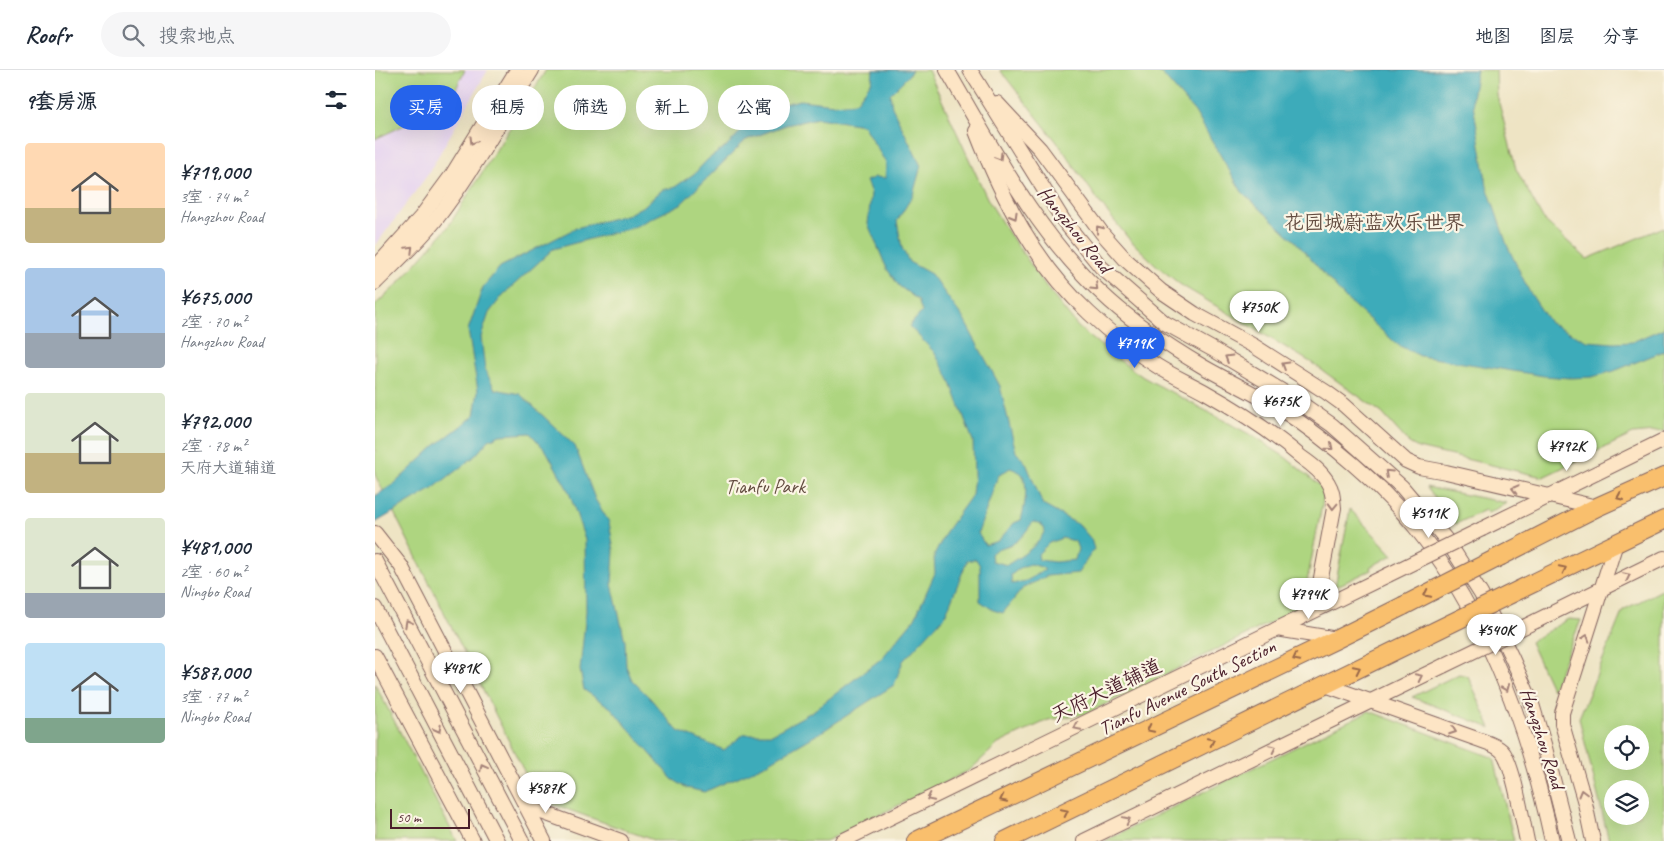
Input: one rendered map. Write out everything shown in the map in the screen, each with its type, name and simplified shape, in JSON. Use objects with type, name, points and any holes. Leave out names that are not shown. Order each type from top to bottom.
[{"type":"highway","name":"Tianfu Avenue South Section","points":[[916,841],[1337,639],[1597,507],[1664,477]]},
{"type":"highway","points":[[1005,841],[1664,520]]},
{"type":"main road","points":[[375,268],[421,217],[452,175],[517,70]]},
{"type":"main road","points":[[375,283],[416,243],[434,222],[459,186],[532,70]]},
{"type":"main road","name":"Hangzhou Road","points":[[947,70],[1047,233],[1071,263],[1089,281],[1112,303],[1152,334],[1199,364],[1281,410],[1319,438],[1388,497],[1414,527],[1435,555],[1466,603],[1497,665],[1514,706],[1529,752],[1544,806],[1551,841]]},
{"type":"main road","points":[[973,74],[1040,149],[1108,240],[1126,260],[1161,291],[1195,314],[1254,346],[1326,392],[1344,405],[1406,461],[1419,467],[1597,507]]},
{"type":"main road","name":"Hangzhou Road","points":[[973,74],[1063,220],[1101,267],[1165,323],[1292,397],[1332,424],[1402,486],[1448,542],[1481,594],[1531,702],[1569,841]]},
{"type":"main road","points":[[959,91],[989,164],[1014,215],[1037,251],[1067,291],[1121,342],[1158,367],[1207,393],[1274,434],[1318,470],[1328,481],[1333,493],[1334,508],[1315,610]]},
{"type":"main road","points":[[1548,497],[1664,440]]},
{"type":"main road","name":"天府大道辅道","points":[[842,841],[1548,497]]},
{"type":"main road","points":[[378,537],[401,566],[544,841]]},
{"type":"main road","points":[[1593,841],[1585,803],[1562,724],[1562,713],[1616,543]]},
{"type":"main road","points":[[1083,841],[1664,558]]},
{"type":"main road","points":[[375,561],[522,841]]},
{"type":"main road","points":[[375,608],[497,841]]},
{"type":"main road","points":[[1277,629],[1337,639]]},
{"type":"main road","points":[[375,656],[469,837]]},
{"type":"main road","points":[[1325,685],[1486,742],[1502,751],[1511,769],[1527,841]]},
{"type":"main road","points":[[523,801],[533,809],[621,841]]},
{"type":"shaded area","points":[[375,70],[488,70],[479,85],[472,85],[472,98],[462,115],[462,85],[390,85],[390,130],[453,130],[426,177],[375,246]]},
{"type":"green space","points":[[375,70],[465,70],[458,85],[390,85],[390,130],[394,130],[375,139]]},
{"type":"green space","name":"Tianfu Park","points":[[546,70],[928,70],[987,198],[1050,292],[1078,327],[1143,377],[1251,435],[1285,457],[1325,490],[1302,607],[1086,714],[1048,720],[998,744],[970,770],[826,841],[656,841],[538,799],[375,475],[375,305],[398,284],[448,227],[509,130],[544,130],[544,85],[537,85]]},
{"type":"green space","name":"花园城蔚蓝欢乐世界","points":[[1000,70],[1496,70],[1497,95],[1516,169],[1543,219],[1587,259],[1664,227],[1664,431],[1633,434],[1543,477],[1418,448],[1409,443],[1382,413],[1312,363],[1181,285],[1156,265],[1129,239],[1100,203],[1060,146]]},
{"type":"green space","points":[[1426,487],[1507,503],[1488,513],[1485,510],[1456,524]]},
{"type":"green space","points":[[1350,509],[1393,555],[1370,567],[1371,570],[1335,587]]},
{"type":"green space","points":[[1664,589],[1664,841],[1609,841],[1605,825],[1649,825],[1649,780],[1604,780],[1604,820],[1579,718],[1623,610]]},
{"type":"green space","points":[[1568,619],[1581,620],[1552,690],[1530,642]]},
{"type":"green space","points":[[1459,674],[1468,676],[1491,728],[1412,697]]},
{"type":"green space","points":[[375,684],[457,841],[375,841]]},
{"type":"green space","points":[[1369,711],[1494,758],[1514,841],[1104,841]]},
{"type":"water","points":[[873,70],[912,70],[890,94],[892,107],[921,166],[913,195],[897,221],[902,248],[909,262],[931,274],[963,318],[1000,386],[1016,452],[1026,463],[1043,505],[1079,525],[1091,539],[1094,549],[1078,573],[1047,576],[1023,588],[1003,613],[993,610],[980,601],[980,566],[976,559],[967,561],[945,616],[903,661],[894,685],[823,731],[763,766],[704,792],[687,788],[672,779],[611,708],[584,690],[580,670],[586,611],[585,540],[569,492],[547,452],[530,433],[500,435],[489,440],[474,457],[431,490],[375,523],[375,496],[394,484],[436,445],[474,416],[478,391],[468,330],[483,287],[500,267],[576,228],[629,214],[645,205],[662,190],[675,187],[695,173],[707,160],[728,145],[742,130],[773,130],[746,140],[681,204],[634,227],[553,249],[503,295],[489,313],[481,337],[485,370],[495,389],[520,394],[575,446],[595,499],[609,522],[614,551],[612,584],[625,641],[626,666],[632,680],[678,731],[724,750],[744,734],[772,734],[813,711],[882,658],[915,618],[935,573],[934,556],[947,530],[972,495],[974,476],[973,441],[949,378],[934,352],[909,326],[922,312],[918,300],[899,286],[887,269],[868,224],[871,193],[866,181],[875,177],[885,178],[886,163],[863,125],[818,118],[790,124],[790,102],[800,100],[834,104],[856,102],[872,81]],"holes":[[[1010,468],[1021,473],[1024,477],[1026,496],[1021,520],[1014,523],[998,541],[985,545],[978,533],[998,476]],[[1033,522],[1040,523],[1045,530],[1034,546],[1007,565],[992,561],[991,554],[994,551],[1013,544]],[[1062,538],[1075,541],[1078,549],[1075,560],[1055,562],[1039,560],[1038,554],[1049,543]],[[1030,564],[1045,570],[1026,581],[1012,584],[1011,575],[1020,568]]]},
{"type":"water","points":[[1154,70],[1477,70],[1472,98],[1487,186],[1507,245],[1529,291],[1550,323],[1587,341],[1614,343],[1632,342],[1664,328],[1664,351],[1614,371],[1592,377],[1570,378],[1544,376],[1420,356],[1398,345],[1345,298],[1295,241],[1242,192],[1195,112],[1162,74]]}]
